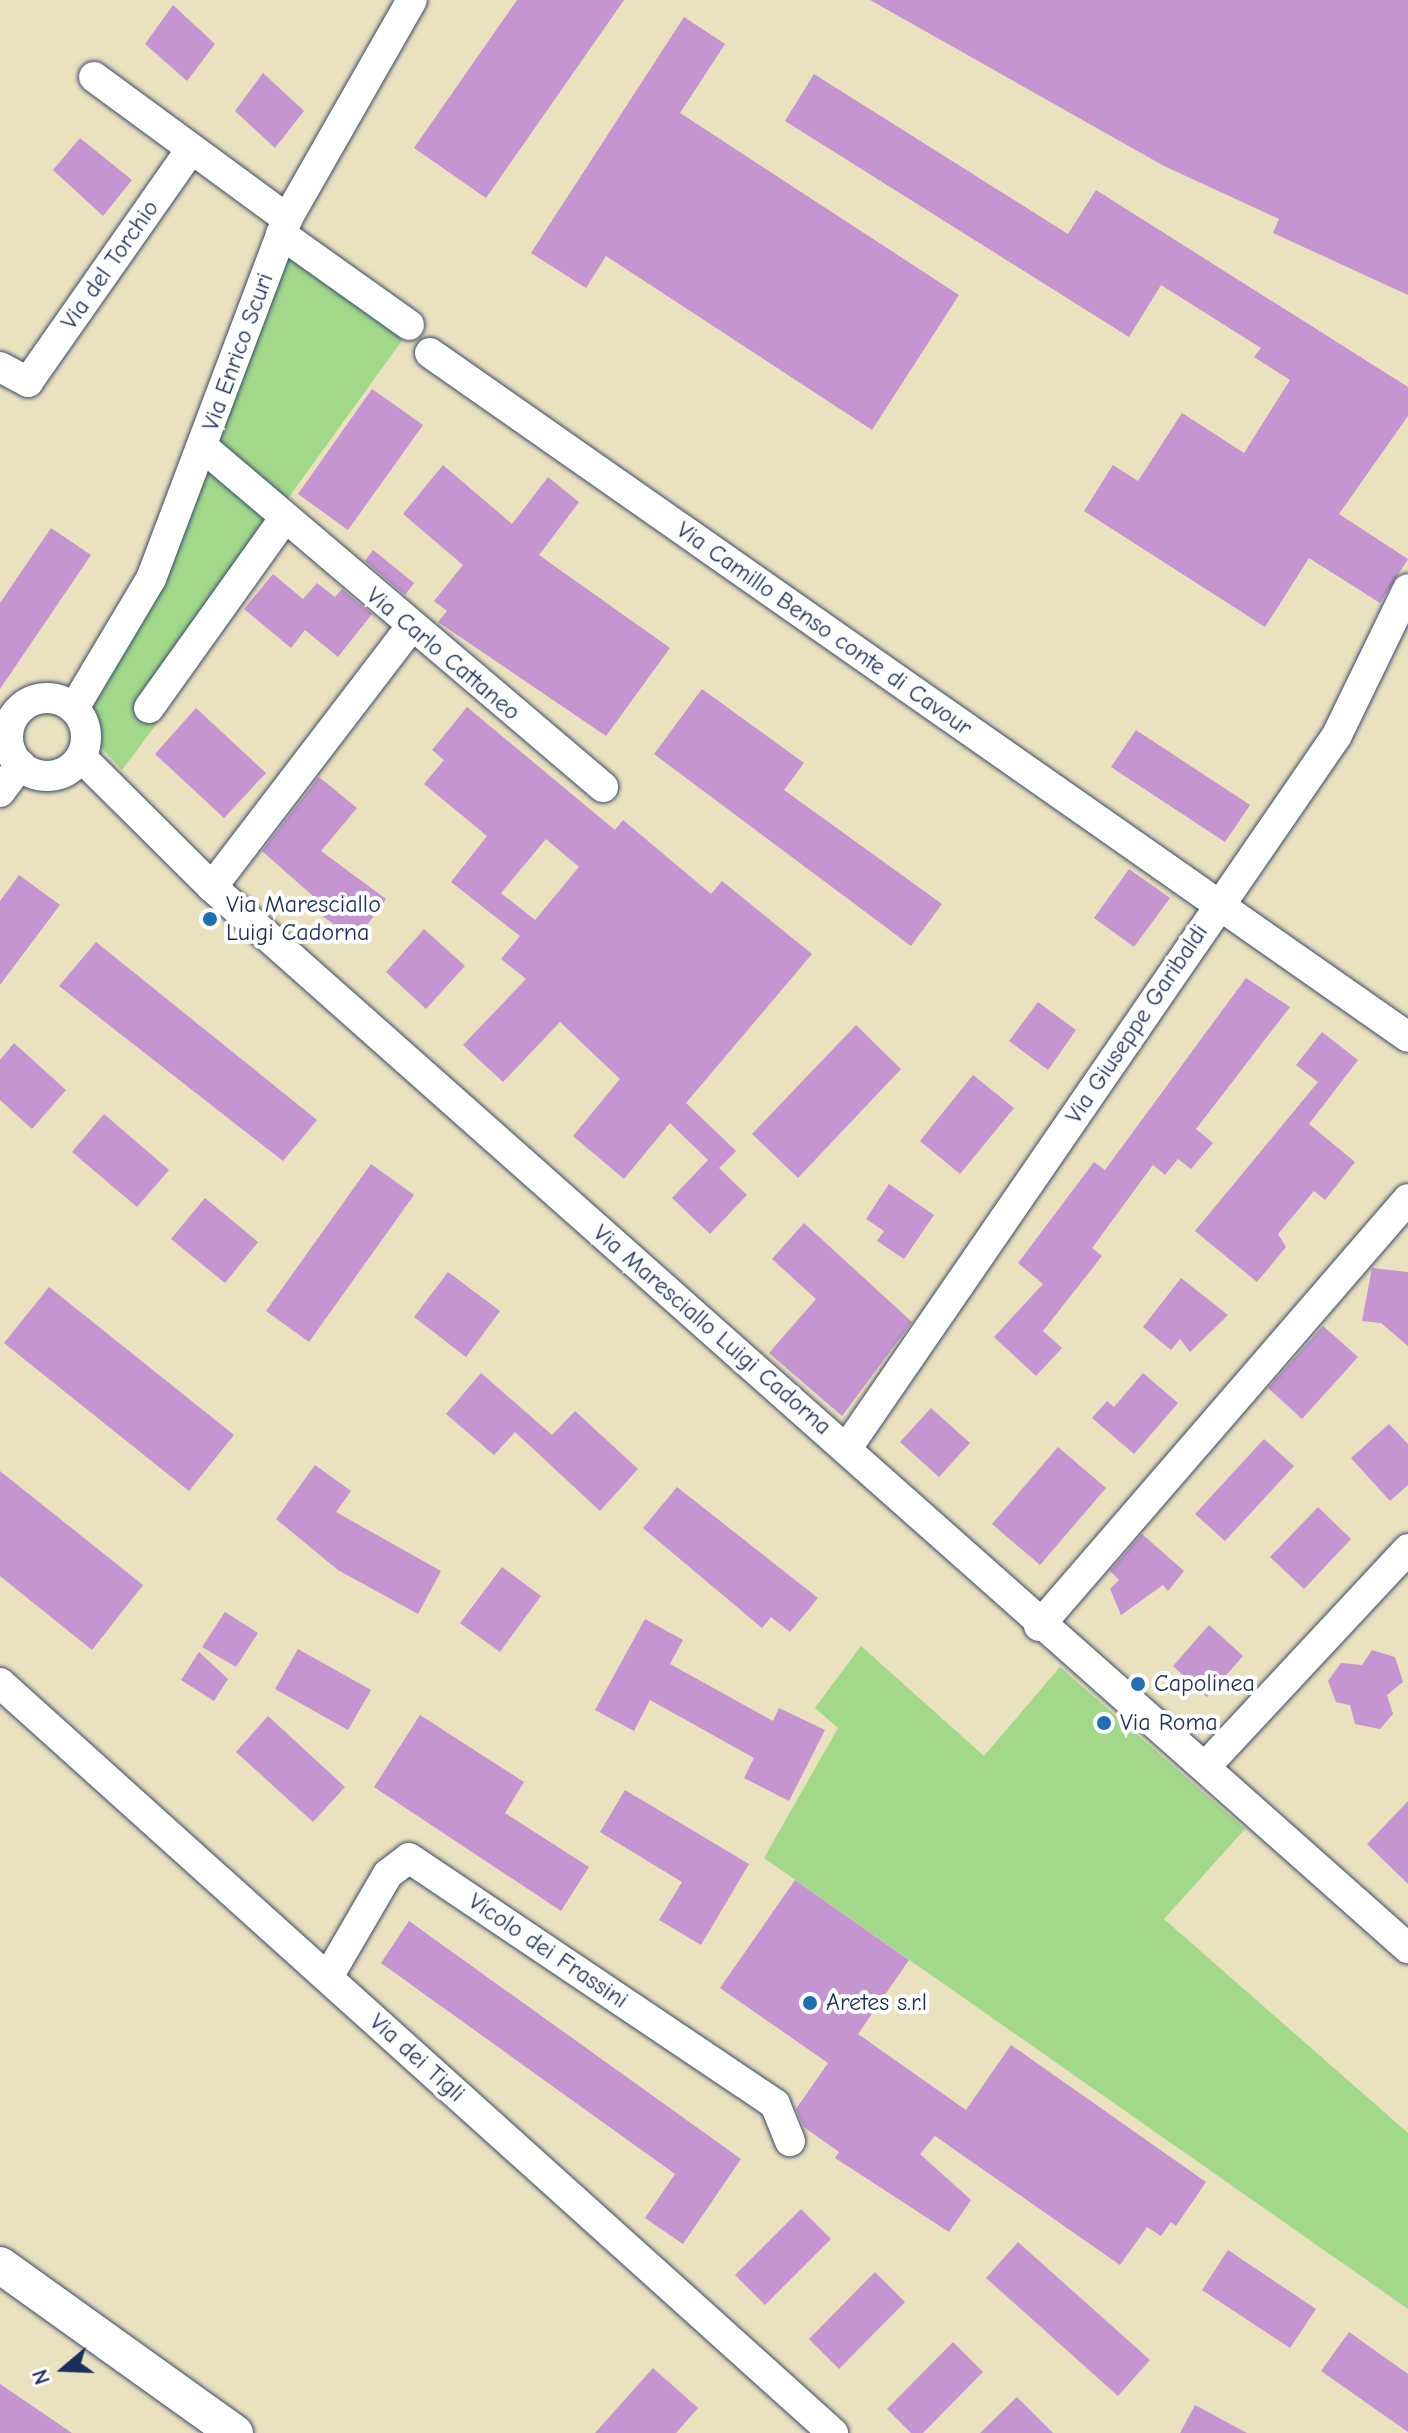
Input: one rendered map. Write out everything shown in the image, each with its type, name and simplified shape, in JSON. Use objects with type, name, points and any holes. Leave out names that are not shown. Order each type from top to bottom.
[{"type":"street","name":"Via Enrico Scuri","points":[[74,708],[151,579],[284,226],[412,0]]},
{"type":"street","points":[[94,77],[191,149],[409,325]]},
{"type":"street","name":"Via del Torchio","points":[[0,367],[28,382],[191,149]]},
{"type":"street","name":"Via Camillo Benso conte di Cavour","points":[[430,353],[1408,1037]]},
{"type":"street","name":"Via Carlo Cattaneo","points":[[203,447],[409,629],[603,787]]},
{"type":"street","points":[[149,708],[285,517]]},
{"type":"street","name":"Via Giuseppe Garibaldi","points":[[847,1448],[1217,905],[1337,735],[1408,589]]},
{"type":"street","points":[[212,887],[409,629]]},
{"type":"street","points":[[53,698],[74,708],[86,730],[81,757],[47,776],[20,765],[8,733],[10,702],[53,698]]},
{"type":"street","name":"Via Maresciallo Luigi Cadorna","points":[[81,757],[212,887],[847,1448]]},
{"type":"street","points":[[0,792],[20,765]]},
{"type":"street","points":[[1039,1626],[1408,1199]]},
{"type":"street","points":[[847,1448],[1039,1626],[1205,1767],[1408,1948]]},
{"type":"street","points":[[1205,1767],[1408,1549]]},
{"type":"street","name":"Via dei Tigli","points":[[0,1683],[833,2433]]},
{"type":"street","name":"Vicolo dei Frassini","points":[[328,1977],[388,1874],[409,1858],[775,2104],[790,2141]]},
{"type":"street","points":[[0,2265],[235,2433]]},
{"type":"green space","points":[[289,248],[406,335],[138,706],[158,722],[122,770],[98,744],[92,713],[101,682]]},
{"type":"green space","points":[[861,1646],[984,1756],[1060,1667],[1245,1829],[1164,1919],[1408,2133],[1408,2309],[764,1858],[838,1728],[815,1708]]},
{"type":"building","points":[[517,0],[624,0],[486,198],[414,148]]},
{"type":"building","points":[[870,0],[1408,0],[1408,295],[1273,233],[1279,219],[1164,166]]},
{"type":"building","points":[[173,5],[215,44],[187,81],[145,44]]},
{"type":"building","points":[[684,17],[725,44],[680,113],[959,295],[872,430],[606,256],[586,288],[531,253]]},
{"type":"building","points":[[263,73],[304,111],[275,148],[235,111]]},
{"type":"building","points":[[814,74],[1068,234],[1096,190],[1408,387],[1408,416],[1339,514],[1408,559],[1380,603],[1309,558],[1265,627],[1084,511],[1113,465],[1138,481],[1182,413],[1244,453],[1290,380],[1254,357],[1261,348],[1161,285],[1129,337],[785,121]]},
{"type":"building","points":[[80,138],[132,180],[103,216],[53,170]]},
{"type":"building","points":[[372,389],[423,425],[348,530],[298,494]]},
{"type":"building","points":[[443,465],[512,524],[548,477],[579,502],[539,555],[670,648],[606,736],[438,622],[447,611],[434,601],[463,565],[403,514]]},
{"type":"building","points":[[51,528],[91,555],[0,689],[0,603]]},
{"type":"building","points":[[373,550],[414,583],[405,595],[365,561]]},
{"type":"building","points":[[273,574],[303,599],[317,583],[335,597],[342,589],[372,614],[338,657],[305,630],[291,648],[244,609]]},
{"type":"building","points":[[702,689],[804,763],[784,790],[942,904],[911,946],[654,754]]},
{"type":"building","points":[[467,707],[615,830],[623,820],[711,894],[722,881],[812,954],[686,1103],[736,1151],[719,1168],[747,1195],[710,1234],[672,1198],[708,1160],[670,1123],[624,1179],[573,1136],[620,1079],[560,1022],[503,1082],[463,1045],[526,979],[501,959],[520,936],[451,882],[487,836],[424,784],[444,760],[432,750]],"holes":[[[546,839],[579,867],[535,920],[501,893]]]},
{"type":"building","points":[[196,708],[266,773],[224,818],[155,754]]},
{"type":"building","points":[[1136,730],[1250,805],[1225,842],[1111,767]]},
{"type":"building","points":[[319,777],[357,808],[321,851],[386,899],[356,940],[307,905],[313,896],[262,851]]},
{"type":"building","points":[[1129,869],[1170,898],[1134,947],[1094,918]]},
{"type":"building","points":[[19,875],[60,905],[0,985],[0,901]]},
{"type":"building","points":[[424,929],[465,966],[426,1009],[386,972]]},
{"type":"building","points":[[96,942],[317,1120],[283,1161],[59,986]]},
{"type":"building","points":[[1246,978],[1290,1007],[1196,1129],[1213,1143],[1191,1169],[1178,1159],[1165,1175],[1153,1165],[1092,1248],[1102,1256],[1043,1331],[1062,1348],[1036,1376],[994,1337],[1043,1284],[1018,1263],[1094,1162],[1105,1170]]},
{"type":"building","points":[[1038,1002],[1076,1030],[1048,1070],[1009,1041]]},
{"type":"building","points":[[856,1025],[901,1069],[798,1178],[752,1134]]},
{"type":"building","points":[[1322,1032],[1358,1060],[1309,1124],[1355,1162],[1325,1200],[1314,1191],[1278,1234],[1286,1247],[1257,1282],[1195,1231],[1318,1082],[1296,1065]]},
{"type":"building","points":[[14,1043],[66,1090],[32,1129],[0,1100],[0,1060]]},
{"type":"building","points":[[973,1075],[1014,1108],[960,1174],[920,1141]]},
{"type":"building","points":[[104,1114],[169,1170],[137,1207],[72,1152]]},
{"type":"building","points":[[371,1164],[414,1195],[309,1342],[266,1311]]},
{"type":"building","points":[[889,1184],[934,1215],[904,1259],[877,1241],[884,1231],[866,1219]]},
{"type":"building","points":[[205,1198],[258,1242],[225,1283],[171,1239]]},
{"type":"building","points":[[804,1223],[912,1322],[842,1416],[769,1353],[816,1299],[772,1259]]},
{"type":"building","points":[[1372,1268],[1408,1272],[1408,1346],[1381,1323],[1362,1321]]},
{"type":"building","points":[[448,1272],[500,1311],[466,1357],[414,1317]]},
{"type":"building","points":[[1181,1278],[1228,1315],[1190,1352],[1180,1339],[1171,1350],[1143,1327]]},
{"type":"building","points":[[49,1287],[234,1435],[189,1491],[4,1343]]},
{"type":"building","points":[[1323,1326],[1358,1357],[1302,1419],[1268,1388]]},
{"type":"building","points":[[481,1373],[552,1435],[575,1411],[638,1469],[600,1511],[515,1432],[494,1455],[446,1414]]},
{"type":"building","points":[[1143,1373],[1178,1403],[1134,1454],[1092,1418],[1107,1401],[1114,1407]]},
{"type":"building","points":[[931,1408],[970,1443],[939,1477],[900,1442]]},
{"type":"building","points":[[1389,1424],[1408,1444],[1408,1485],[1390,1501],[1351,1458]]},
{"type":"building","points":[[1264,1439],[1294,1466],[1225,1541],[1195,1514]]},
{"type":"building","points":[[1058,1447],[1106,1488],[1040,1565],[992,1524]]},
{"type":"building","points":[[315,1465],[351,1491],[336,1512],[441,1571],[418,1614],[338,1570],[276,1519]]},
{"type":"building","points":[[0,1471],[143,1585],[92,1650],[0,1576]]},
{"type":"building","points":[[677,1487],[818,1598],[790,1632],[771,1617],[762,1628],[643,1528]]},
{"type":"building","points":[[1318,1507],[1351,1539],[1304,1589],[1270,1557]]},
{"type":"building","points":[[1142,1534],[1184,1571],[1168,1591],[1163,1585],[1121,1615],[1110,1589],[1119,1580],[1110,1571]]},
{"type":"building","points":[[502,1567],[541,1596],[500,1652],[460,1623]]},
{"type":"building","points":[[225,1612],[258,1633],[236,1667],[202,1647]]},
{"type":"building","points":[[645,1619],[683,1640],[670,1664],[773,1721],[779,1708],[825,1730],[789,1801],[744,1778],[754,1758],[650,1700],[634,1731],[595,1710]]},
{"type":"building","points":[[1209,1625],[1243,1656],[1207,1697],[1173,1666]]},
{"type":"building","points":[[298,1649],[371,1690],[348,1730],[275,1689]]},
{"type":"building","points":[[1372,1650],[1395,1657],[1403,1682],[1387,1695],[1393,1714],[1380,1729],[1355,1724],[1350,1705],[1336,1702],[1328,1681],[1341,1663],[1362,1665]]},
{"type":"building","points":[[199,1652],[228,1679],[214,1701],[181,1680]]},
{"type":"building","points":[[420,1715],[524,1782],[505,1813],[589,1867],[561,1911],[374,1787]]},
{"type":"building","points":[[268,1716],[345,1787],[313,1822],[236,1752]]},
{"type":"building","points":[[625,1790],[749,1864],[701,1945],[659,1920],[682,1882],[600,1832]]},
{"type":"building","points":[[1408,1801],[1408,1884],[1367,1844]]},
{"type":"building","points":[[795,1880],[909,1960],[858,2034],[966,2110],[1011,2045],[1206,2182],[1176,2226],[1171,2222],[1161,2236],[1147,2227],[1120,2265],[935,2136],[920,2154],[971,2200],[949,2232],[835,2158],[839,2152],[804,2127],[796,2109],[828,2063],[720,1988]]},
{"type":"building","points":[[409,1921],[741,2159],[683,2244],[645,2218],[675,2174],[381,1963]]},
{"type":"building","points":[[801,2209],[831,2239],[765,2305],[735,2275]]},
{"type":"building","points":[[1018,2242],[1150,2360],[1118,2396],[986,2278]]},
{"type":"building","points":[[1228,2250],[1316,2309],[1290,2348],[1202,2290]]},
{"type":"building","points":[[875,2272],[905,2302],[839,2369],[809,2339]]},
{"type":"building","points":[[1349,2332],[1408,2374],[1408,2432],[1321,2371]]},
{"type":"building","points":[[953,2342],[983,2372],[923,2433],[911,2433],[887,2409]]},
{"type":"building","points":[[653,2368],[698,2408],[676,2433],[595,2433]]},
{"type":"building","points":[[0,2384],[72,2433],[0,2433]]},
{"type":"building","points":[[1017,2397],[1053,2433],[980,2433]]},
{"type":"building","points":[[1195,2405],[1247,2433],[1180,2433]]},
{"type":"place","name":"Via Maresciallo Luigi Cadorna","points":[[210,919]]},
{"type":"place","name":"Capolinea","points":[[1138,1684]]},
{"type":"place","name":"Via Roma","points":[[1104,1723]]},
{"type":"place","name":"Aretes s.r.l","points":[[810,2003]]}]
